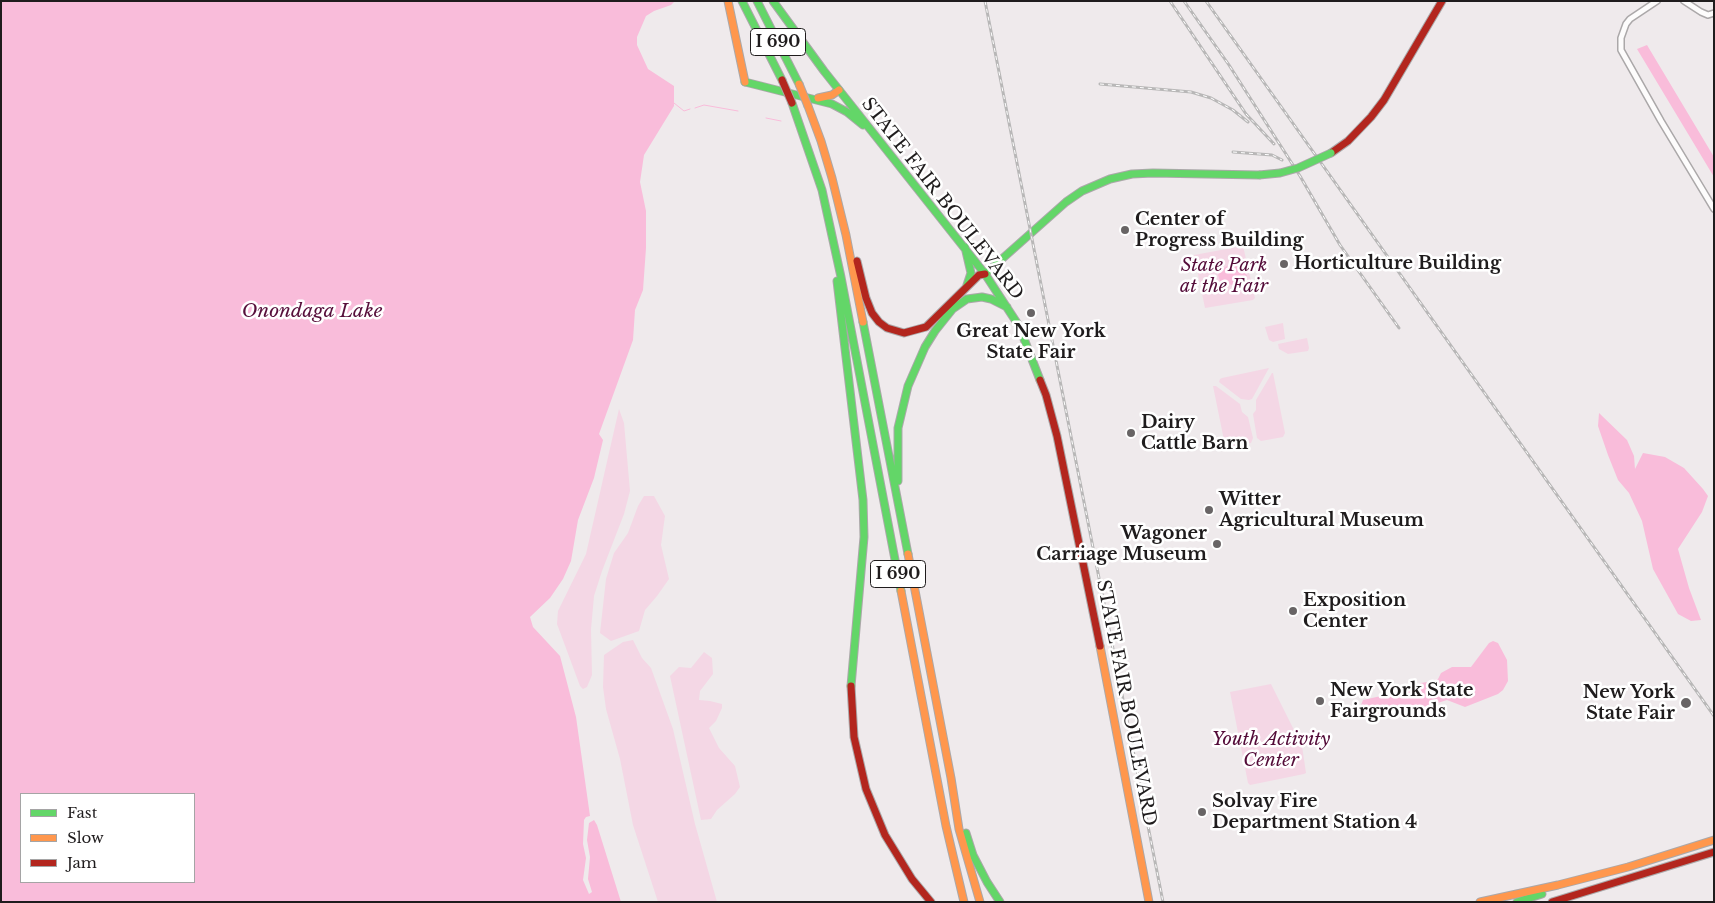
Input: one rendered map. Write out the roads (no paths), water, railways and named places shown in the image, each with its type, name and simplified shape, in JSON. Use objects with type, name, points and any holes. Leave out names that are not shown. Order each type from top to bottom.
[{"type":"main road","points":[[728,1],[745,82],[816,99],[841,108],[872,130]]},
{"type":"main road","name":"I 690","points":[[742,1],[782,80],[814,164],[834,246],[946,826],[964,902]]},
{"type":"main road","name":"I 690","points":[[757,1],[799,84],[821,141],[832,178],[846,235],[951,778],[959,829],[980,902]]},
{"type":"main road","name":"STATE FAIR BOULEVARD","points":[[773,1],[839,90],[986,274],[1019,326],[1046,395],[1058,436],[1149,902]]},
{"type":"main road","points":[[900,512],[897,453],[902,406],[914,370],[925,347],[951,310],[986,274],[1066,202],[1082,191],[1110,179],[1132,174],[1153,173],[1259,175],[1280,173],[1298,168],[1331,153],[1364,126],[1376,110],[1442,1]]},
{"type":"main road","points":[[816,99],[832,95],[839,90]]},
{"type":"main road","points":[[832,178],[847,220],[866,298],[872,313],[879,322],[894,331],[904,333],[919,330],[931,323],[980,275],[986,274]]},
{"type":"main road","points":[[834,246],[839,309],[863,500],[864,537],[851,678],[854,737],[866,789],[885,834],[912,879],[931,902]]},
{"type":"main road","points":[[964,247],[971,273],[966,287]]},
{"type":"main road","points":[[951,310],[967,299],[982,297],[1007,307]]},
{"type":"main road","points":[[951,778],[963,826],[973,855],[1000,902]]},
{"type":"main road","points":[[1517,902],[1714,840]]},
{"type":"main road","points":[[1552,902],[1714,852]]},
{"type":"main road","points":[[1480,902],[1628,867]]},
{"type":"street","points":[[1657,1],[1630,19],[1626,24],[1621,38],[1621,50],[1714,209]]},
{"type":"street","points":[[1684,1],[1701,12],[1712,14]]},
{"type":"water","name":"Onondaga Lake","points":[[1,1],[675,1],[671,5],[646,16],[637,37],[637,45],[648,69],[674,86],[674,106],[644,155],[640,182],[646,211],[646,248],[643,290],[635,310],[633,340],[599,434],[603,440],[594,478],[578,520],[571,561],[563,579],[550,598],[530,617],[533,627],[560,656],[576,717],[590,816],[584,820],[583,844],[586,858],[583,880],[589,894],[592,892],[588,879],[590,857],[587,840],[589,823],[594,820],[621,902],[1,902]]},
{"type":"water","points":[[1647,45],[1714,157],[1714,177],[1637,49]]},
{"type":"water","points":[[1236,263],[1243,265],[1245,268],[1244,271],[1247,276],[1244,281],[1232,285],[1220,281],[1218,275],[1221,270]]},
{"type":"water","points":[[1599,413],[1627,440],[1634,456],[1635,469],[1643,453],[1665,457],[1684,468],[1708,496],[1702,512],[1678,549],[1689,588],[1701,620],[1691,621],[1678,614],[1653,569],[1642,521],[1629,493],[1618,480],[1608,455],[1598,426]]},
{"type":"water","points":[[1493,641],[1498,643],[1507,660],[1508,681],[1503,690],[1498,694],[1465,707],[1447,700],[1428,706],[1403,710],[1381,718],[1364,716],[1361,705],[1363,700],[1381,696],[1391,690],[1397,689],[1403,692],[1421,683],[1433,681],[1438,679],[1441,673],[1452,667],[1471,667],[1489,643]]},
{"type":"waterway","points":[[674,103],[684,111],[690,109]]},
{"type":"waterway","points":[[695,108],[704,105],[738,111]]},
{"type":"waterway","points":[[766,118],[781,121]]},
{"type":"railway","points":[[985,1],[1163,902]]},
{"type":"railway","points":[[1170,1],[1246,114],[1274,144]]},
{"type":"railway","points":[[1184,1],[1229,65],[1300,176],[1340,245],[1399,328]]},
{"type":"railway","points":[[1206,1],[1714,716]]},
{"type":"railway","points":[[1100,84],[1191,92],[1211,98],[1233,110],[1248,122]]},
{"type":"railway","points":[[1233,152],[1272,155],[1282,160]]},
{"type":"place","name":"Center of Progress Building","points":[[1125,230]]},
{"type":"place","name":"Horticulture Building","points":[[1284,264]]},
{"type":"place","name":"Great New York State Fair","points":[[1031,313]]},
{"type":"place","name":"Dairy Cattle Barn","points":[[1131,433]]},
{"type":"place","name":"Witter Agricultural Museum","points":[[1209,510]]},
{"type":"place","name":"Wagoner Carriage Museum","points":[[1217,544]]},
{"type":"place","name":"Exposition Center","points":[[1293,611]]},
{"type":"place","name":"New York State Fairgrounds","points":[[1320,701]]},
{"type":"place","name":"New York State Fair","points":[[1686,703]]},
{"type":"place","name":"Solvay Fire Department Station 4","points":[[1202,812]]},
{"type":"park label","name":"State Park at the Fair","points":[[1224,276]]},
{"type":"park label","name":"Youth Activity Center","points":[[1271,750]]}]
